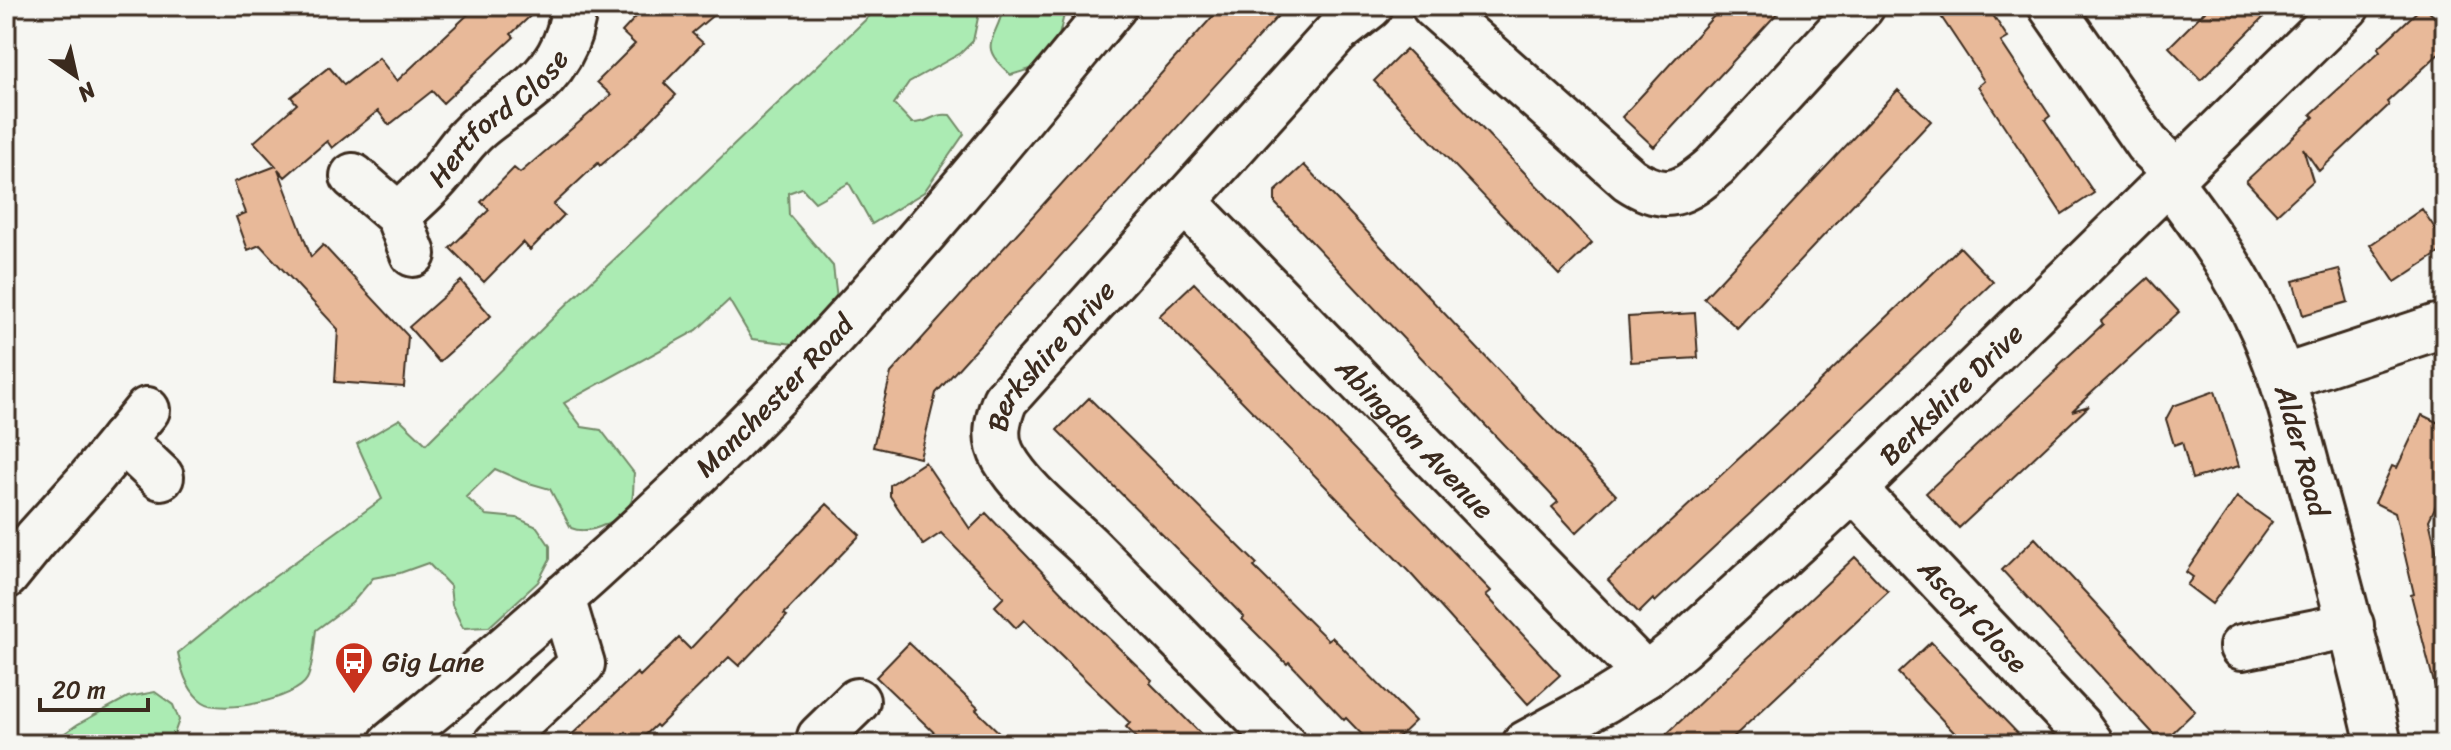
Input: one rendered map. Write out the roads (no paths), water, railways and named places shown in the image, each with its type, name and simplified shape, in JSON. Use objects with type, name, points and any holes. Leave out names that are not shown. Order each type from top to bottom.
[{"type":"street","name":"Hertford Close","points":[[353,176],[405,234],[426,191],[468,137],[525,95],[557,61],[567,42],[574,6]]},
{"type":"street","name":"Manchester Road","points":[[391,744],[468,682],[562,598],[730,441],[844,321],[962,189],[1114,6]]},
{"type":"street","name":"Berkshire Drive","points":[[1283,744],[1023,483],[1002,456],[997,439],[998,418],[1005,400],[1337,32],[1370,6]]},
{"type":"street","points":[[1434,6],[1629,179],[1645,190],[1661,193],[1678,192],[1696,183],[1715,166],[1862,6]]},
{"type":"street","name":"Alder Road","points":[[2051,6],[2174,178],[2234,272],[2262,329],[2282,378],[2351,625],[2379,744]]},
{"type":"street","name":"Berkshire Drive","points":[[1525,744],[1646,675],[1680,648],[1854,489],[2347,6]]},
{"type":"street","name":"Abingdon Avenue","points":[[1185,202],[1646,675]]},
{"type":"street","points":[[2282,378],[2445,326]]},
{"type":"street","points":[[6,576],[134,425],[161,477]]},
{"type":"street","name":"Ascot Close","points":[[1854,489],[2078,726],[2091,744]]},
{"type":"street","points":[[496,744],[582,664],[562,598]]},
{"type":"street","points":[[2242,647],[2351,625]]},
{"type":"place","name":"Gig Lane","points":[[354,695]]}]
